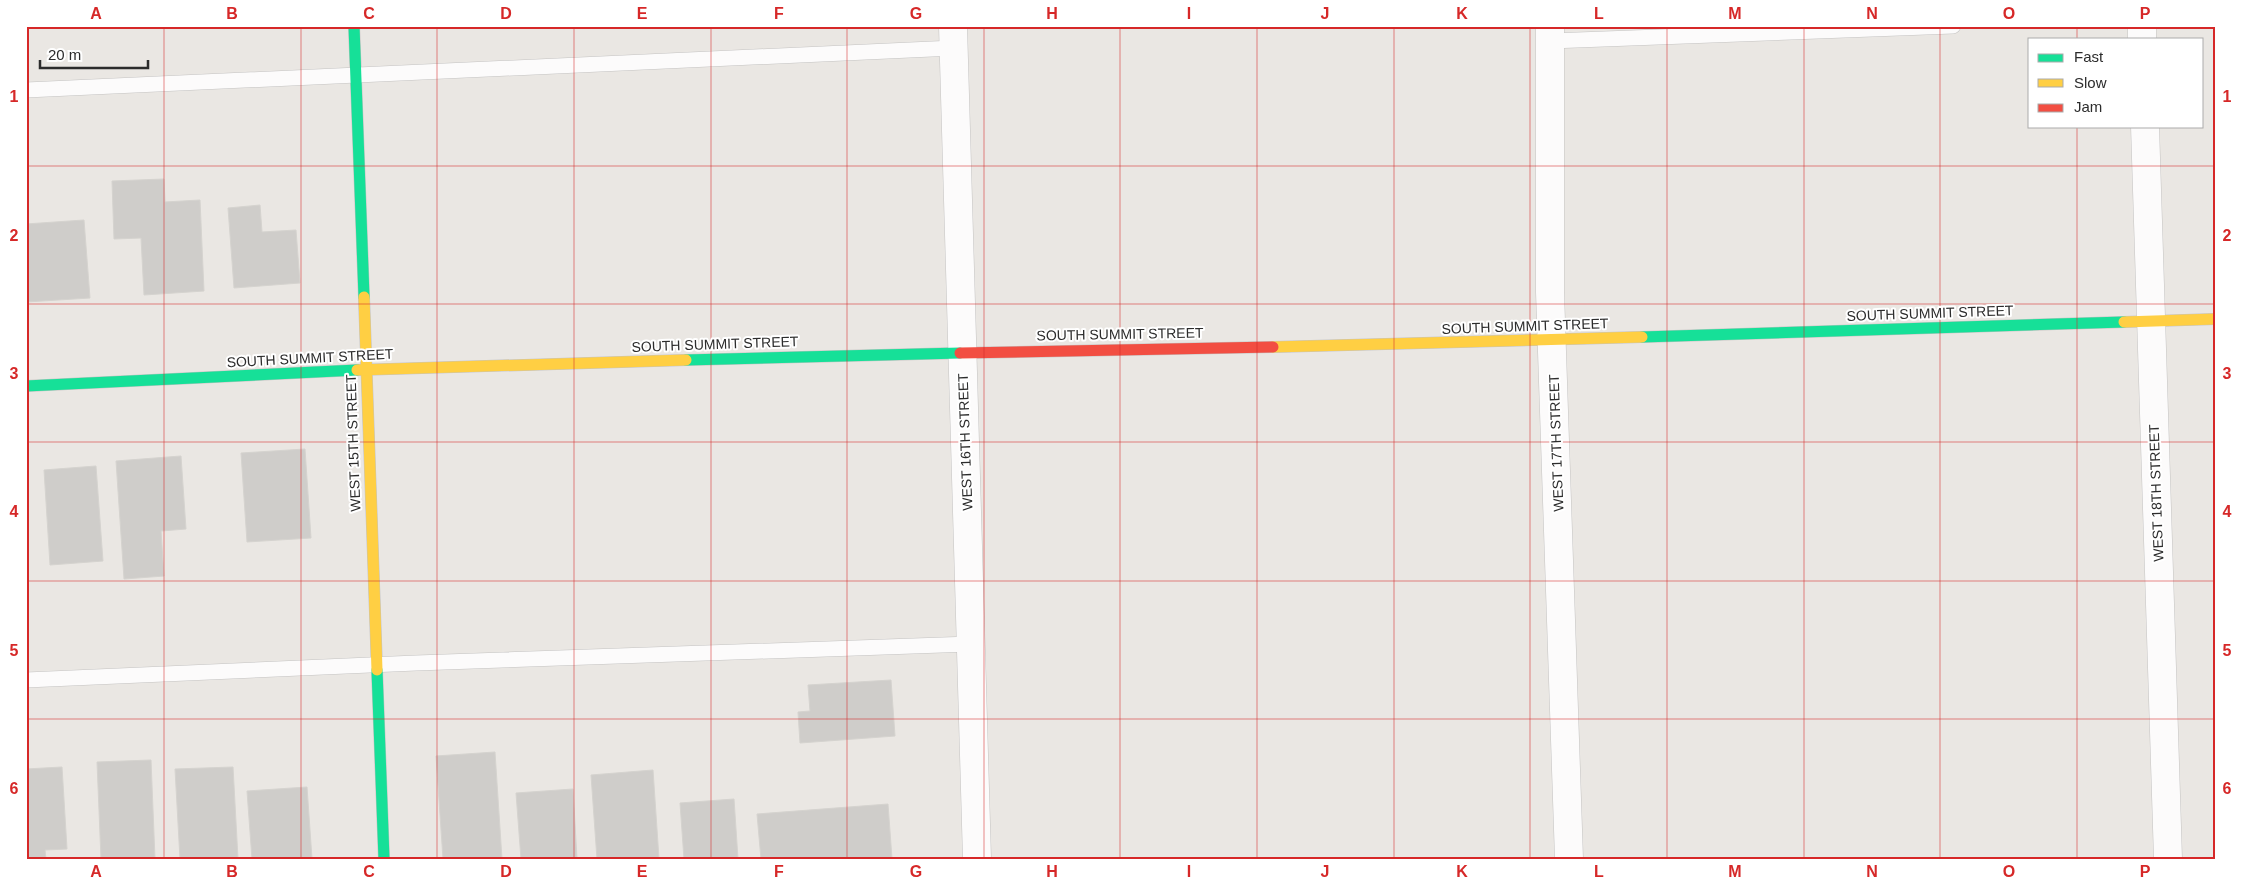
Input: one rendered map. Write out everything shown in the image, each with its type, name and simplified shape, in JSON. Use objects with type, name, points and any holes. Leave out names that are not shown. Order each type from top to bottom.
[{"type":"street","name":"WEST 15TH STREET","points":[[354,26],[384,859]]},
{"type":"street","name":"WEST 17TH STREET","points":[[1550,33],[1552,340],[1569,859]]},
{"type":"street","name":"WEST 16TH STREET","points":[[954,37],[976,859]]},
{"type":"street","name":"WEST 18TH STREET","points":[[2145,128],[2168,859]]},
{"type":"street","name":"SOUTH SUMMIT STREET","points":[[26,386],[365,371],[962,352],[1552,340],[2215,319]]},
{"type":"lane","points":[[1550,33],[1953,26]]},
{"type":"lane","points":[[26,90],[356,75],[954,37]]},
{"type":"lane","points":[[26,680],[376,665],[971,644]]},
{"type":"building","points":[[164,179],[165,202],[200,200],[204,291],[144,295],[141,238],[114,239],[112,181]]},
{"type":"building","points":[[260,205],[262,232],[296,230],[300,283],[234,288],[228,208]]},
{"type":"building","points":[[84,220],[90,298],[26,302],[26,224]]},
{"type":"building","points":[[305,449],[311,538],[247,542],[241,453]]},
{"type":"building","points":[[181,456],[186,529],[161,531],[164,576],[124,579],[116,461]]},
{"type":"building","points":[[96,466],[103,561],[50,565],[44,470]]},
{"type":"building","points":[[891,680],[895,736],[800,743],[798,712],[810,711],[808,685]]},
{"type":"building","points":[[495,752],[502,859],[443,859],[436,756]]},
{"type":"building","points":[[151,760],[155,859],[101,859],[97,762]]},
{"type":"building","points":[[62,767],[67,849],[45,850],[46,859],[26,859],[26,769]]},
{"type":"building","points":[[233,767],[238,859],[180,859],[175,769]]},
{"type":"building","points":[[653,770],[659,859],[597,859],[591,775]]},
{"type":"building","points":[[307,787],[312,859],[252,859],[247,791]]},
{"type":"building","points":[[573,789],[577,859],[521,859],[516,793]]},
{"type":"building","points":[[734,799],[738,859],[684,859],[680,803]]},
{"type":"building","points":[[888,804],[892,859],[761,859],[757,814]]},
{"type":"traffic: fast","points":[[354,26],[364,297]]},
{"type":"traffic: fast","points":[[1642,337],[2124,322]]},
{"type":"traffic: fast","points":[[686,360],[960,353]]},
{"type":"traffic: fast","points":[[26,386],[357,370]]},
{"type":"traffic: fast","points":[[377,670],[384,859]]},
{"type":"traffic: slow","points":[[364,297],[377,670]]},
{"type":"traffic: slow","points":[[2124,322],[2215,319]]},
{"type":"traffic: slow","points":[[1273,347],[1642,337]]},
{"type":"traffic: slow","points":[[357,370],[686,360]]},
{"type":"traffic: jam","points":[[960,353],[1273,347]]}]
